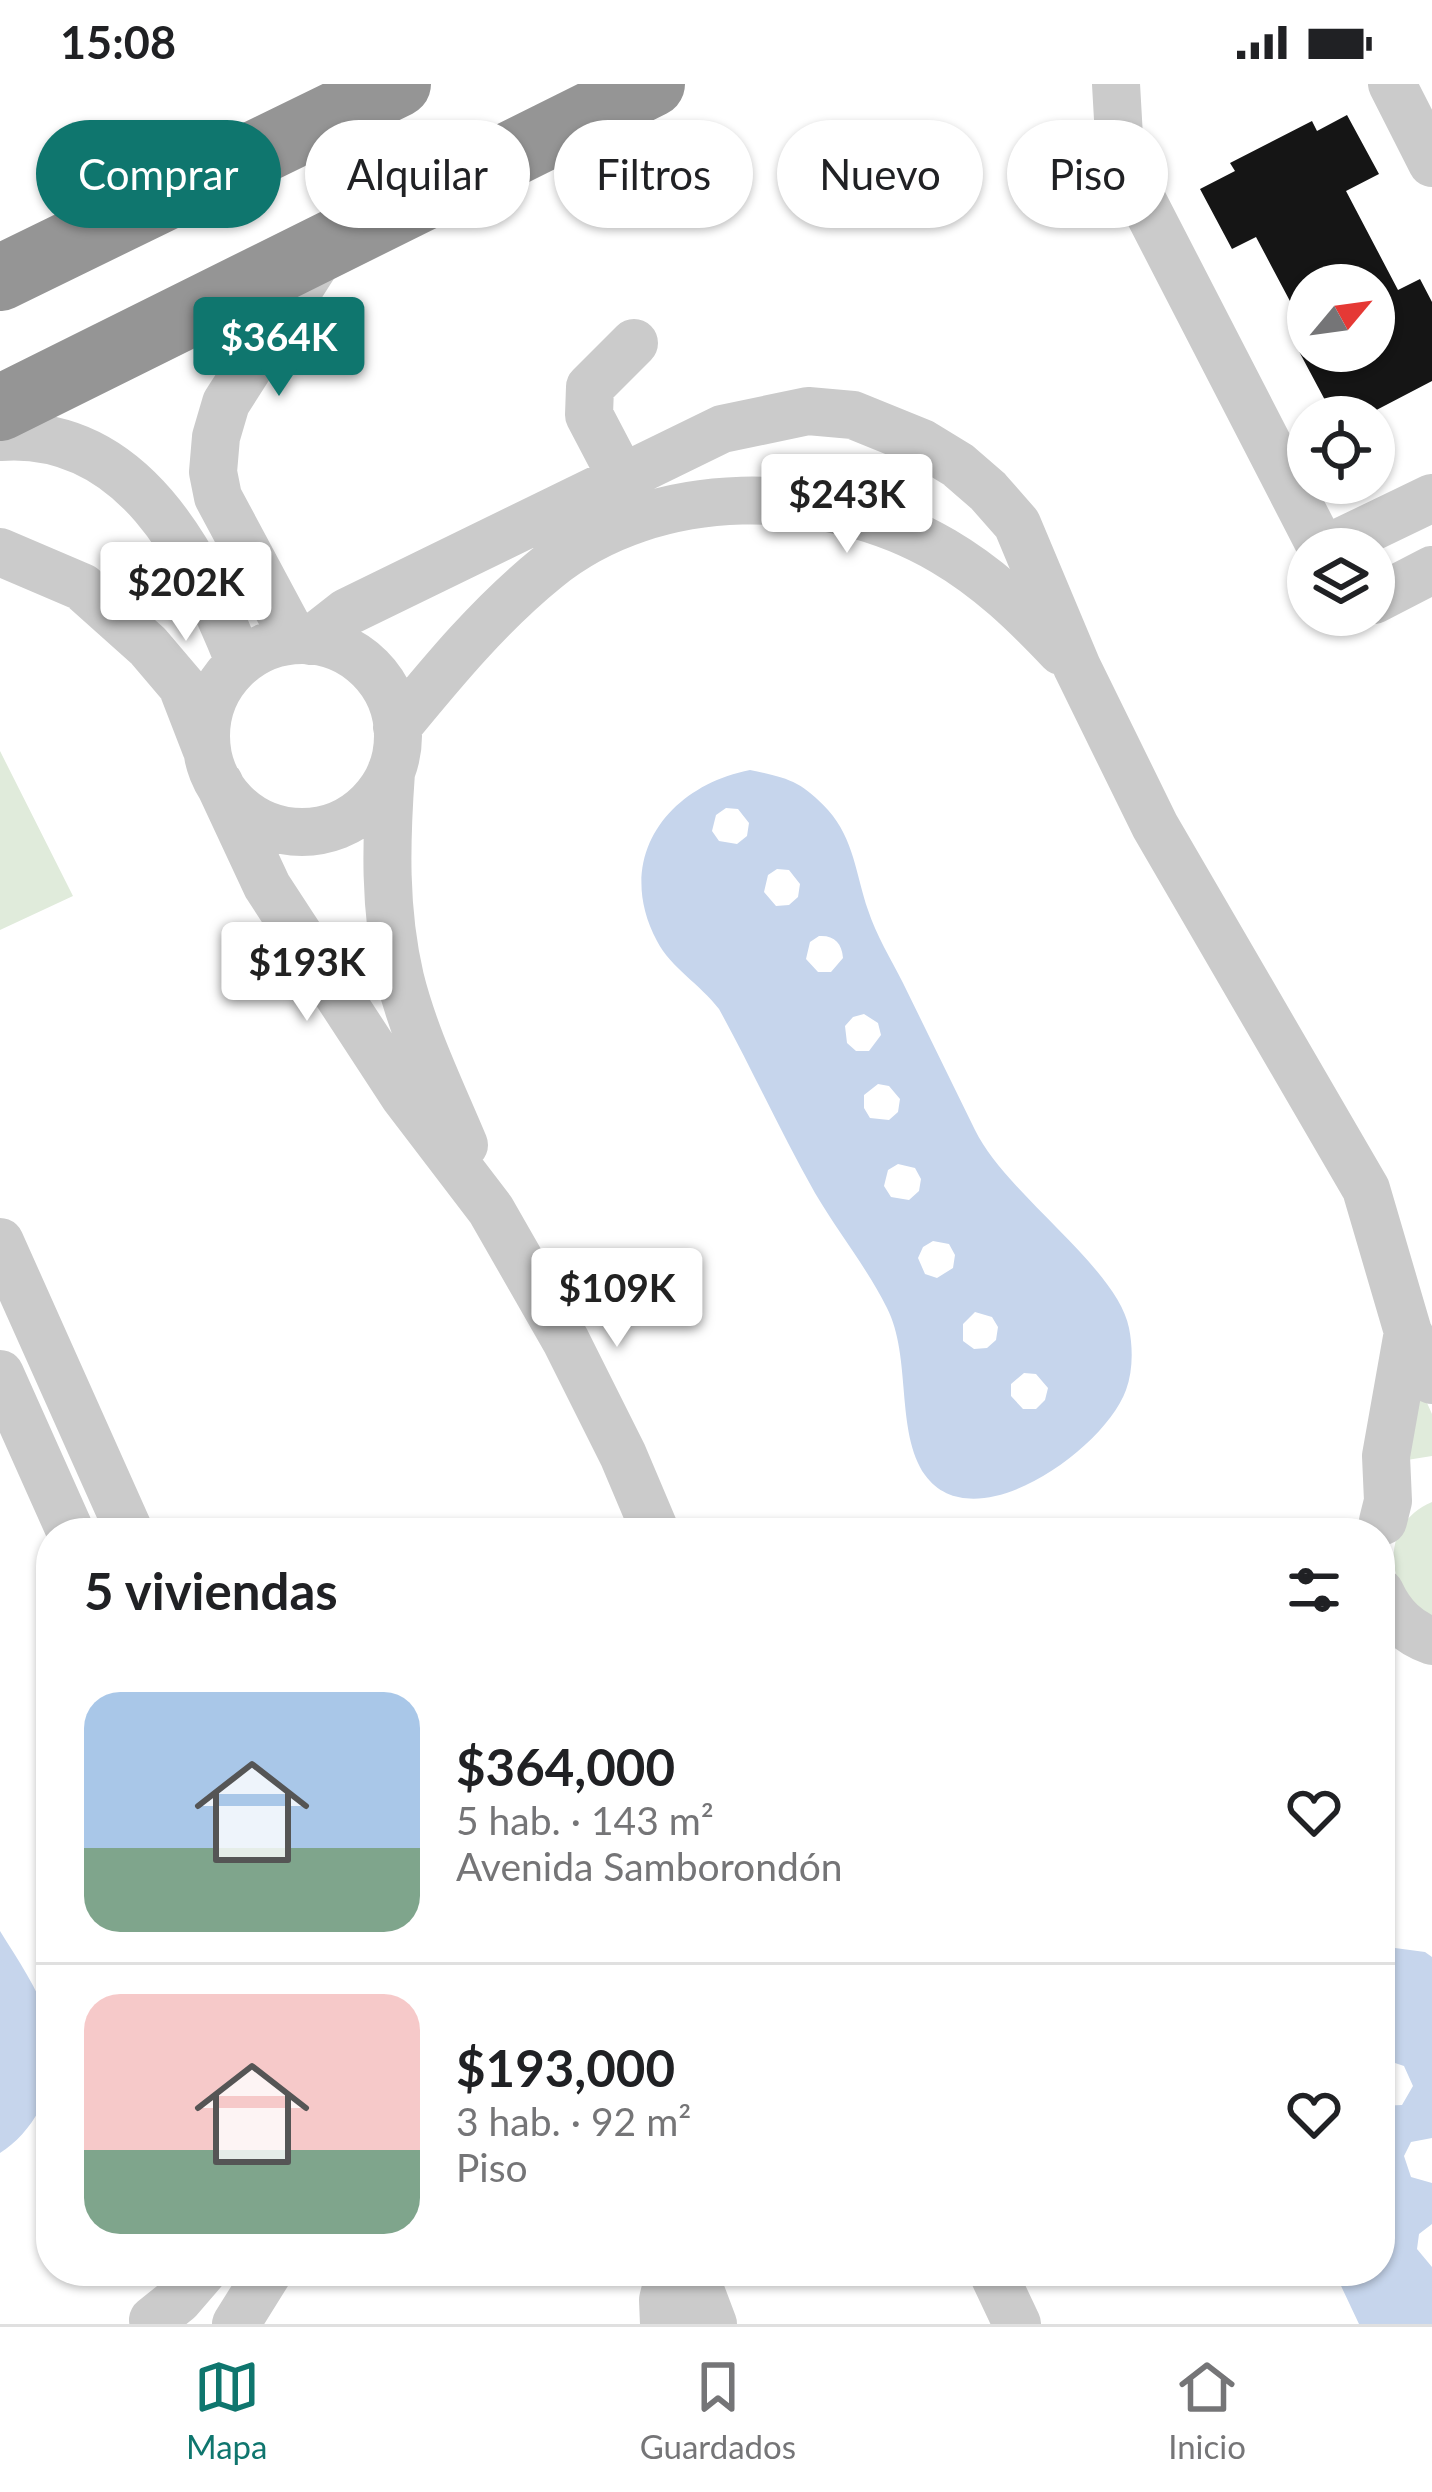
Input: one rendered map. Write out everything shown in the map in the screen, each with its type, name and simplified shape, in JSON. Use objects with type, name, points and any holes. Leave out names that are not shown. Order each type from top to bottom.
[{"type":"highway","points":[[0,278],[398,84]]},
{"type":"highway","points":[[0,408],[652,84]]},
{"type":"street","points":[[1116,84],[1118,136],[1136,188],[1313,528]]},
{"type":"street","points":[[1392,84],[1432,163]]},
{"type":"street","points":[[330,241],[226,403],[216,436],[213,472],[218,496],[302,639],[336,647],[359,659],[391,701],[394,750],[386,849],[389,918],[400,980],[491,1210],[566,1341],[650,1518]]},
{"type":"street","points":[[622,478],[590,415],[590,387],[634,343]]},
{"type":"street","points":[[1076,667],[1005,593],[924,541],[847,512],[792,502],[690,504],[645,517],[580,523],[347,612],[302,639],[238,662],[214,698],[206,728],[214,771],[238,808],[264,824],[293,832],[324,830],[352,818],[376,799],[394,750],[479,632],[549,566],[580,523],[622,478],[722,429],[763,418],[808,411],[853,415],[886,426],[958,465],[1017,524],[1076,667],[1155,826],[1366,1189],[1408,1332],[1432,1380]]},
{"type":"street","points":[[0,437],[62,443],[100,457],[138,487],[176,535],[214,601],[238,662]]},
{"type":"street","points":[[1368,528],[1432,498]]},
{"type":"street","points":[[0,552],[82,586],[148,646],[182,686],[214,771],[268,886],[404,1096],[491,1210]]},
{"type":"street","points":[[1395,589],[1432,570]]},
{"type":"street","points":[[1,1248],[123,1518]]},
{"type":"street","points":[[1384,1518],[1388,1502],[1386,1456],[1408,1332]]},
{"type":"street","points":[[0,1374],[63,1518]]},
{"type":"street","points":[[1387,1518],[1400,1499],[1432,1482]]},
{"type":"street","points":[[150,2322],[190,2286]]},
{"type":"street","points":[[236,2324],[260,2286]]},
{"type":"street","points":[[664,2324],[666,2286]]},
{"type":"street","points":[[699,2286],[713,2324]]},
{"type":"street","points":[[999,2286],[1017,2324]]},
{"type":"street","points":[[150,2322],[170,2315],[202,2324]]},
{"type":"green space","points":[[0,751],[73,896],[0,930]]},
{"type":"green space","points":[[1419,1385],[1432,1414],[1432,1456],[1407,1460]]},
{"type":"green space","points":[[1432,1502],[1432,1621],[1405,1594],[1395,1566],[1395,1543],[1414,1513]]},
{"type":"water","points":[[750,770],[784,779],[810,793],[837,821],[875,929],[975,1130],[1010,1179],[1083,1255],[1120,1305],[1129,1328],[1132,1359],[1126,1390],[1113,1413],[1066,1461],[1005,1494],[974,1499],[947,1493],[925,1475],[910,1438],[899,1349],[887,1308],[815,1193],[719,1009],[657,941],[641,882],[645,855],[656,830],[673,809],[721,779]],"holes":[[[726,808],[738,809],[749,823],[747,836],[737,844],[719,841],[712,831],[716,815]],[[777,869],[789,870],[800,884],[798,897],[789,905],[776,906],[764,892],[768,875]],[[819,936],[836,941],[843,958],[831,972],[818,972],[806,959],[810,942]],[[864,1014],[878,1023],[881,1035],[869,1051],[856,1051],[847,1043],[845,1026]],[[878,1084],[889,1086],[900,1099],[898,1112],[889,1120],[870,1118],[864,1095]],[[898,1164],[915,1168],[921,1179],[919,1191],[909,1200],[891,1197],[884,1186],[888,1170]],[[933,1241],[949,1244],[955,1255],[953,1268],[937,1278],[925,1274],[918,1258]],[[975,1312],[992,1317],[998,1327],[996,1340],[987,1348],[974,1349],[963,1341],[963,1324]],[[1024,1373],[1036,1374],[1048,1388],[1045,1400],[1036,1409],[1023,1409],[1011,1396],[1011,1384]]]},
{"type":"water","points":[[0,1931],[36,1994],[36,2116],[0,2153]]},
{"type":"water","points":[[1395,1948],[1432,1957],[1432,2138],[1411,2142],[1404,2156],[1411,2177],[1432,2183],[1432,2224],[1419,2234],[1417,2249],[1432,2267],[1432,2324],[1359,2324],[1341,2286],[1395,2286],[1395,2105],[1402,2105],[1413,2086],[1404,2066],[1395,2063]]},
{"type":"building","points":[[1347,115],[1379,174],[1346,191],[1384,264],[1287,264],[1287,295],[1256,237],[1232,249],[1200,189],[1235,171],[1230,163],[1312,121],[1317,131]]},
{"type":"building","points":[[1420,279],[1432,302],[1432,381],[1395,400],[1395,396],[1323,396],[1310,372],[1395,372],[1395,284],[1398,290]]}]
